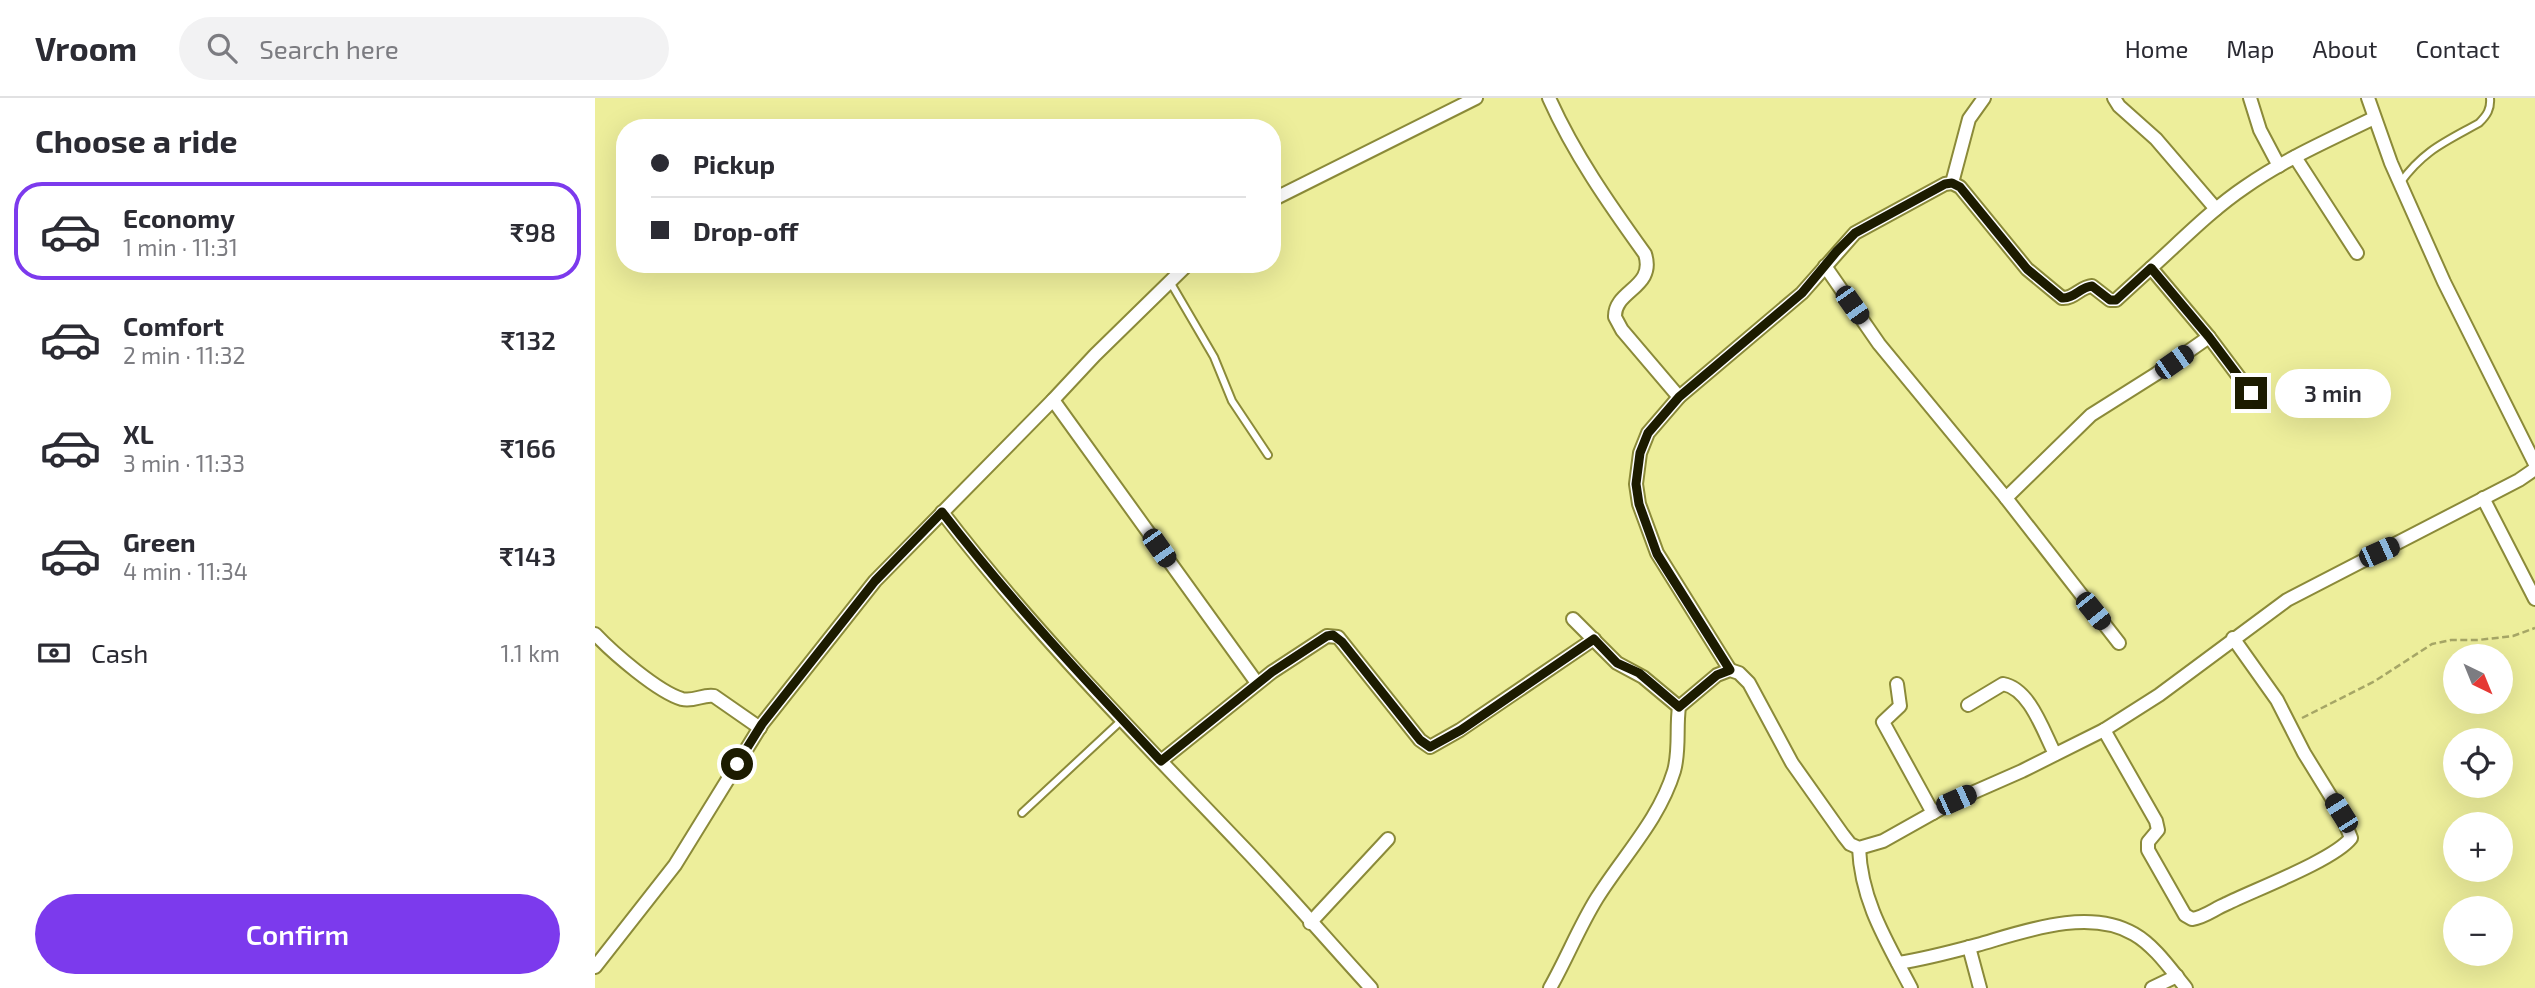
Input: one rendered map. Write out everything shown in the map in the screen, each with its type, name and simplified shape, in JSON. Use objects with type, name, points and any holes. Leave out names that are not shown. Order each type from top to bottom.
[{"type":"street","points":[[1281,196],[1476,98]]},
{"type":"street","points":[[1549,98],[1570,141],[1599,189],[1645,254],[1647,262],[1644,277],[1618,304],[1615,317],[1622,330],[1679,397]]},
{"type":"street","points":[[1952,183],[1969,118],[1984,98]]},
{"type":"street","points":[[2114,98],[2119,106],[2155,139],[2216,209]]},
{"type":"street","points":[[2250,98],[2260,130],[2279,166]]},
{"type":"street","points":[[2368,98],[2400,183],[2444,282],[2535,464]]},
{"type":"street","points":[[2374,118],[2295,157],[2247,186],[2216,209],[2116,300],[2110,300],[2092,286],[2084,287],[2068,298],[2062,298],[2027,269],[1960,187],[1952,183],[1855,233],[1802,293],[1679,397],[1648,433],[1640,453],[1636,484],[1639,504],[1657,554],[1730,670],[1739,673],[1749,683],[1803,780],[1850,844],[1859,848],[1883,841],[1933,813],[2104,730],[2159,695],[2233,638],[2306,588],[2535,469]]},
{"type":"street","points":[[2295,157],[2357,253]]},
{"type":"street","points":[[1825,266],[1879,344],[2007,498],[2119,643]]},
{"type":"street","points":[[2151,268],[2209,337],[2251,393]]},
{"type":"street","points":[[595,967],[675,865],[760,728],[875,581],[1177,273]]},
{"type":"street","points":[[2007,498],[2091,415],[2157,374],[2209,337]]},
{"type":"street","points":[[1053,400],[1257,683]]},
{"type":"street","points":[[2483,498],[2535,599]]},
{"type":"street","points":[[942,512],[982,565],[1040,633],[1371,988]]},
{"type":"street","points":[[1573,619],[1617,663],[1639,673],[1679,707]]},
{"type":"street","points":[[595,634],[630,667],[673,695],[692,700],[714,696],[760,728]]},
{"type":"street","points":[[1161,761],[1257,683],[1311,646],[1333,635],[1342,642],[1420,740],[1430,747],[1461,730],[1594,639]]},
{"type":"street","points":[[2104,730],[2157,821],[2158,830],[2148,842],[2148,850],[2185,915],[2192,919],[2201,918],[2326,857],[2347,843],[2351,838],[2341,813],[2304,753],[2277,700],[2233,638]]},
{"type":"street","points":[[1550,988],[1585,918],[1655,817],[1664,798],[1678,755],[1679,707],[1717,675],[1730,670]]},
{"type":"street","points":[[1897,684],[1900,706],[1883,722],[1933,813]]},
{"type":"street","points":[[1968,705],[2003,684],[2013,686],[2022,693],[2055,754]]},
{"type":"street","points":[[1310,923],[1388,839]]},
{"type":"street","points":[[1859,848],[1861,876],[1868,903],[1911,988]]},
{"type":"street","points":[[1898,963],[2048,925],[2109,925],[2137,935],[2186,988]]},
{"type":"street","points":[[1969,947],[1980,988]]},
{"type":"street","points":[[2153,988],[2176,976]]},
{"type":"lane","points":[[2400,183],[2425,153],[2479,123],[2491,106],[2490,98]]},
{"type":"lane","points":[[1169,280],[1214,357],[1231,401],[1268,455]]},
{"type":"lane","points":[[1022,813],[1122,720]]},
{"type":"path","points":[[2290,724],[2375,681],[2431,644],[2513,636],[2535,628]]},
{"type":"route","points":[[737,764],[762,724],[875,581],[942,512],[982,565],[1040,633],[1161,761],[1272,672],[1327,636],[1333,635],[1338,637],[1425,746],[1436,745],[1461,730],[1594,639],[1617,663],[1639,673],[1666,699],[1679,707],[1717,675],[1730,670],[1657,554],[1639,504],[1636,484],[1640,453],[1648,433],[1679,397],[1802,293],[1855,233],[1945,184],[1952,183],[1960,187],[2027,269],[2062,298],[2068,298],[2084,287],[2092,286],[2110,300],[2116,300],[2151,268],[2181,302],[2251,393]]}]
